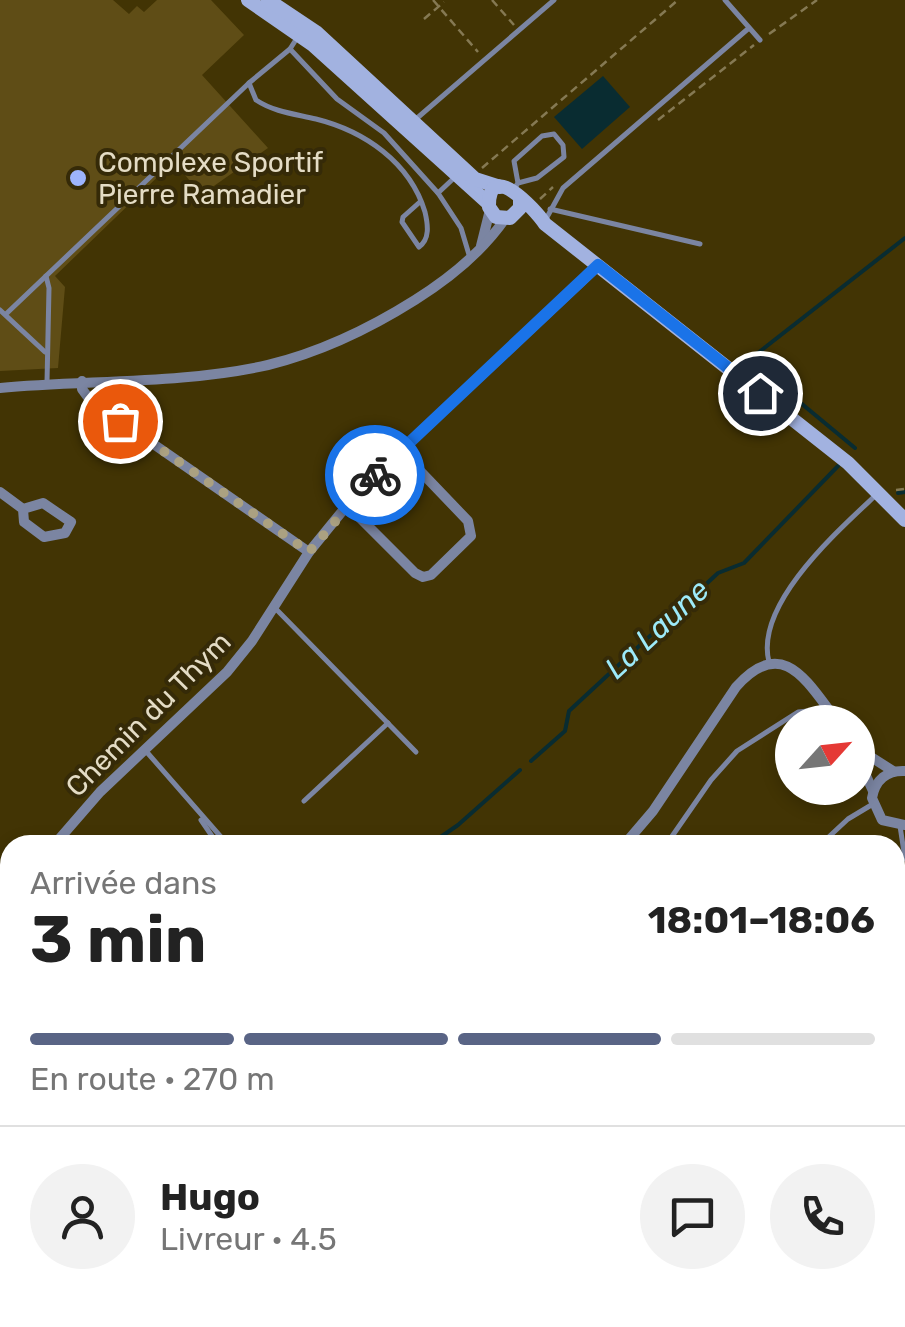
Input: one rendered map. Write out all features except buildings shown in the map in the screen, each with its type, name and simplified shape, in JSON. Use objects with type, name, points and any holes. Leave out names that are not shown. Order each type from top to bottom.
[{"type":"street","points":[[248,0],[299,35],[496,217],[548,216]]},
{"type":"street","points":[[268,0],[316,32],[475,179],[513,189],[548,216],[598,265],[880,492],[905,520]]},
{"type":"street","points":[[481,246],[490,195],[513,189]]},
{"type":"street","points":[[0,388],[225,373],[299,355],[352,336],[441,283],[492,239],[510,217],[513,189]]},
{"type":"street","name":"Chemin du Thym","points":[[63,835],[100,792],[227,672],[309,552],[347,505],[400,450],[598,265]]},
{"type":"street","points":[[82,381],[82,389],[90,400],[309,552]]},
{"type":"street","points":[[347,505],[423,577],[471,536],[468,521],[400,450]]},
{"type":"street","points":[[0,492],[23,509],[24,522],[44,537],[64,533],[71,522],[43,503],[23,509]]},
{"type":"street","points":[[633,835],[654,811],[752,669],[769,662],[786,665],[824,705]]},
{"type":"street","points":[[875,759],[899,771]]},
{"type":"street","points":[[875,793],[880,779],[899,771]]},
{"type":"street","points":[[875,803],[882,820],[902,826]]},
{"type":"lane","points":[[412,122],[554,0]]},
{"type":"lane","points":[[725,0],[760,40]]},
{"type":"lane","points":[[700,244],[548,216],[562,188],[749,28]]},
{"type":"lane","points":[[46,353],[3,312],[290,48],[299,35]]},
{"type":"lane","points":[[290,48],[338,99],[384,132],[438,192],[461,228],[470,258]]},
{"type":"lane","points":[[249,83],[256,100],[264,105],[334,124],[372,144],[400,166],[421,200],[426,218],[427,237],[419,247],[402,222],[421,200]]},
{"type":"lane","points":[[554,134],[564,145],[564,157],[537,178],[513,189],[514,160],[542,136],[554,134]]},
{"type":"lane","points":[[438,192],[456,177]]},
{"type":"lane","points":[[46,276],[47,384]]},
{"type":"lane","points":[[769,662],[768,639],[774,616],[791,586],[832,536],[880,492]]},
{"type":"lane","points":[[274,607],[416,752]]},
{"type":"lane","points":[[304,801],[388,723]]},
{"type":"lane","points":[[673,835],[737,751],[775,727]]},
{"type":"lane","points":[[144,750],[218,835]]},
{"type":"lane","points":[[831,835],[865,805]]},
{"type":"lane","points":[[200,817],[212,835]]},
{"type":"path","points":[[433,0],[484,60]]},
{"type":"path","points":[[492,0],[518,30]]},
{"type":"path","points":[[480,169],[678,0]]},
{"type":"path","points":[[651,125],[817,0]]},
{"type":"path","points":[[424,19],[444,2]]},
{"type":"shaded area","name":"Complexe Sportif Pierre Ramadier","points":[[0,0],[113,0],[129,14],[137,6],[144,12],[157,0],[211,0],[244,35],[202,75],[268,148],[201,195],[174,161],[55,276],[65,287],[58,368],[0,371]]},
{"type":"water","points":[[603,76],[630,107],[582,149],[554,117]]},
{"type":"waterway","name":"La Laune","points":[[855,448],[749,360],[905,238]]},
{"type":"waterway","name":"La Laune","points":[[531,761],[565,731],[569,711],[718,573],[744,563],[838,466]]},
{"type":"waterway","points":[[898,493],[905,492]]},
{"type":"waterway","name":"La Laune","points":[[444,835],[520,770]]},
{"type":"way so far","points":[[120,421],[309,552],[375,475]]},
{"type":"place","name":"Complexe Sportif Pierre Ramadier","points":[[78,178]]},
{"type":"route","points":[[375,475],[598,265],[760,393]]}]
